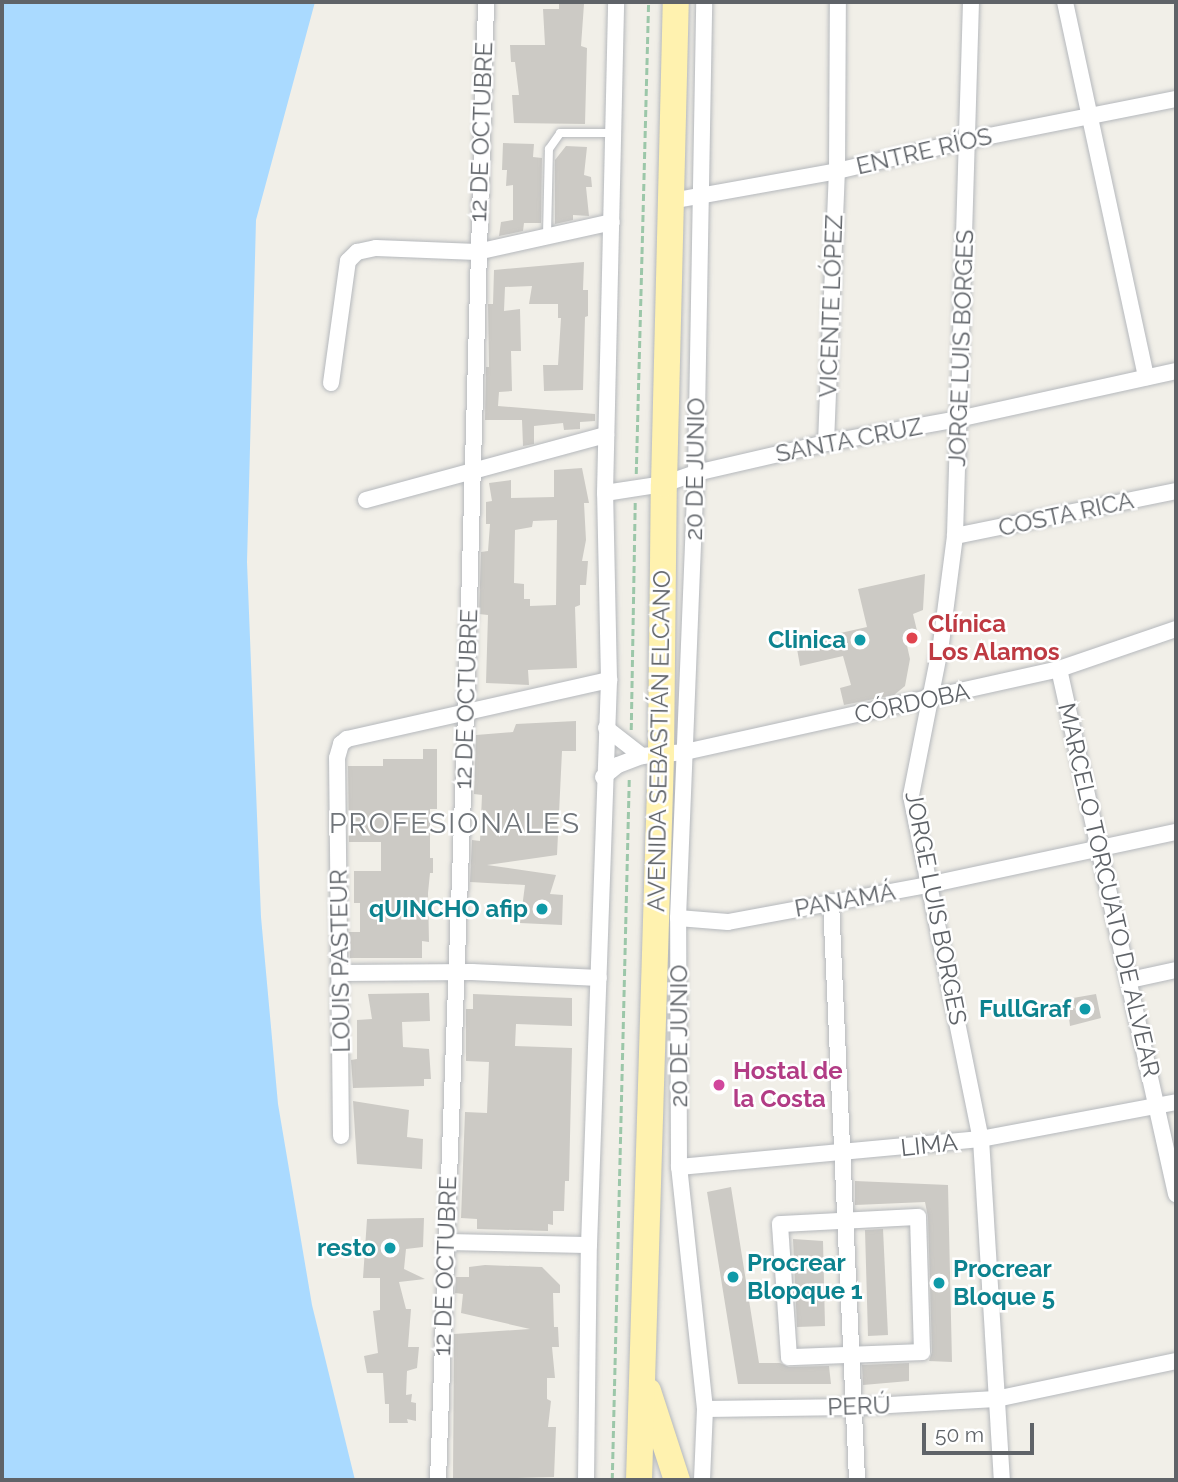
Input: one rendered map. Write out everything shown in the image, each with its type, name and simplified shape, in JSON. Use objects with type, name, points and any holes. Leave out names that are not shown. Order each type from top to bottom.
[{"type":"main road","name":"AVENIDA SEBASTIÁN ELCANO","points":[[639,1480],[663,754],[664,484],[676,2]]},
{"type":"main road","points":[[641,1369],[677,1480]]},
{"type":"street","name":"12 DE OCTUBRE","points":[[438,1480],[466,711],[486,2]]},
{"type":"street","points":[[586,1480],[589,1245],[603,778],[609,680],[605,493],[616,2]]},
{"type":"street","name":"20 DE JUNIO","points":[[702,1480],[705,1409],[679,1167],[678,918],[663,754],[696,472],[696,335],[703,196],[704,2]]},
{"type":"street","name":"VICENTE LÓPEZ","points":[[826,443],[836,171],[838,2]]},
{"type":"street","name":"JORGE LUIS BORGES","points":[[971,2],[969,140],[955,536],[941,644],[927,699],[911,796],[981,1139],[1002,1480]]},
{"type":"street","points":[[1065,2],[1146,377]]},
{"type":"street","name":"ENTRE RÍOS","points":[[671,201],[836,171],[969,140],[1176,99]]},
{"type":"street","points":[[331,383],[348,261],[357,252],[376,248],[477,251],[612,222]]},
{"type":"street","name":"SANTA CRUZ","points":[[605,493],[664,484],[696,472],[826,443],[958,419],[1176,371]]},
{"type":"street","points":[[366,500],[606,435]]},
{"type":"street","name":"COSTA RICA","points":[[955,536],[1176,491]]},
{"type":"street","name":"CÓRDOBA","points":[[603,778],[618,765],[663,754],[1059,669],[1176,629]]},
{"type":"street","name":"MARCELO TORCUATO DE ALVEAR","points":[[1059,669],[1176,1194]]},
{"type":"street","points":[[466,711],[609,680]]},
{"type":"street","name":"LOUIS PASTEUR","points":[[341,1136],[337,758],[341,744],[347,739],[466,711]]},
{"type":"street","points":[[606,728],[663,754]]},
{"type":"street","name":"PANAMÁ","points":[[678,918],[728,922],[928,885],[1176,832]]},
{"type":"street","points":[[831,902],[857,1480]]},
{"type":"street","points":[[1130,980],[1176,970]]},
{"type":"street","points":[[341,973],[456,972],[599,978]]},
{"type":"street","name":"LIMA","points":[[679,1167],[842,1154],[981,1139],[1176,1102]]},
{"type":"street","points":[[918,1217],[922,1352],[851,1355],[789,1357],[780,1224],[918,1217]]},
{"type":"street","points":[[445,1242],[589,1245]]},
{"type":"street","name":"PERÚ","points":[[705,1409],[854,1407],[996,1399],[1176,1361]]},
{"type":"lane","points":[[547,235],[549,149],[560,133],[612,133]]},
{"type":"water","points":[[2,2],[315,2],[256,220],[247,562],[261,917],[278,1104],[312,1305],[355,1480],[2,1480]]},
{"type":"building","points":[[559,2],[584,4],[581,46],[587,48],[585,124],[514,123],[512,95],[519,95],[510,45],[545,45],[543,9],[559,9]]},
{"type":"building","points":[[503,143],[534,144],[533,157],[542,158],[541,223],[524,223],[523,231],[499,236],[501,222],[513,220],[513,185],[506,186],[507,170],[502,170]]},
{"type":"building","points":[[566,146],[587,147],[584,175],[591,177],[592,187],[586,187],[589,216],[573,215],[573,220],[555,224],[555,160]]},
{"type":"building","points":[[584,262],[583,290],[588,290],[588,316],[585,317],[583,390],[544,391],[543,365],[558,365],[561,318],[558,318],[558,304],[529,304],[532,286],[505,287],[504,311],[520,309],[521,351],[511,351],[512,391],[499,392],[498,406],[595,414],[595,421],[580,422],[580,429],[564,430],[563,423],[534,426],[534,444],[523,446],[522,420],[485,420],[486,367],[489,367],[488,304],[493,304],[494,270]]},
{"type":"building","points":[[582,468],[589,503],[584,503],[586,540],[582,561],[588,561],[586,585],[580,585],[580,605],[575,607],[577,668],[528,670],[529,685],[486,683],[488,615],[479,614],[481,552],[488,551],[490,524],[486,524],[486,502],[492,501],[489,483],[511,480],[511,498],[554,497],[554,470]],"holes":[[[557,520],[556,605],[530,606],[530,599],[524,599],[524,584],[514,583],[515,530],[532,527],[533,521]]]},
{"type":"building","name":"Clinica","points":[[925,574],[923,610],[913,614],[919,639],[906,641],[910,659],[905,686],[894,695],[844,705],[840,688],[851,685],[843,656],[800,666],[796,643],[867,627],[858,589]]},
{"type":"building","points":[[576,721],[576,751],[562,751],[557,855],[487,865],[556,875],[550,894],[563,895],[562,925],[520,923],[525,885],[470,882],[472,840],[480,841],[482,795],[474,794],[476,735],[513,732],[516,724]]},
{"type":"building","points":[[423,749],[437,749],[437,809],[430,809],[430,858],[433,858],[433,873],[430,873],[428,893],[429,942],[422,941],[422,958],[350,958],[349,932],[360,932],[360,903],[354,903],[354,871],[381,871],[381,842],[349,842],[348,766],[383,766],[383,759],[423,759]]},
{"type":"building","points":[[429,993],[430,1021],[402,1022],[403,1047],[429,1049],[431,1079],[424,1079],[424,1086],[353,1088],[351,1060],[357,1059],[357,1020],[372,1019],[368,994]]},
{"type":"building","points":[[473,994],[572,998],[572,1026],[516,1024],[515,1046],[572,1048],[569,1181],[565,1181],[564,1211],[553,1211],[553,1225],[548,1224],[548,1231],[477,1229],[477,1219],[461,1218],[465,1112],[487,1113],[489,1062],[466,1061],[466,1009],[473,1009]]},
{"type":"building","name":"FullGraf","points":[[1096,994],[1101,1018],[1070,1026],[1068,1010],[1075,1008],[1073,998]]},
{"type":"building","points":[[353,1101],[409,1110],[407,1137],[423,1139],[422,1169],[357,1164]]},
{"type":"building","name":"Procrear Bloque 5","points":[[855,1181],[948,1185],[952,1362],[929,1361],[932,1352],[928,1217],[925,1202],[855,1205]]},
{"type":"building","name":"Procrear Blopque 1","points":[[731,1187],[759,1363],[780,1363],[789,1367],[829,1366],[831,1384],[738,1384],[707,1192]]},
{"type":"building","points":[[424,1218],[423,1247],[406,1249],[404,1269],[425,1279],[399,1282],[406,1309],[411,1309],[408,1347],[419,1347],[417,1368],[407,1371],[406,1395],[412,1394],[411,1402],[416,1403],[416,1421],[407,1419],[408,1423],[389,1423],[389,1404],[385,1404],[383,1373],[367,1373],[364,1356],[378,1353],[373,1311],[380,1310],[380,1278],[363,1278],[367,1219]]},
{"type":"building","points":[[883,1229],[888,1335],[868,1336],[865,1230]]},
{"type":"building","points":[[793,1239],[823,1241],[825,1326],[797,1327]]},
{"type":"building","points":[[469,1267],[542,1267],[560,1285],[560,1293],[553,1293],[554,1327],[558,1327],[559,1347],[552,1347],[555,1378],[547,1378],[547,1399],[551,1401],[548,1427],[556,1427],[554,1477],[453,1480],[454,1334],[530,1329],[461,1313],[463,1294],[455,1293],[456,1277],[469,1277]]},
{"type":"building","points":[[909,1363],[909,1381],[863,1385],[862,1365]]},
{"type":"place","name":"Clínica Los Alamos","points":[[912,638]]},
{"type":"place","name":"Clinica","points":[[860,640]]},
{"type":"place","name":"qUINCHO afip","points":[[542,909]]},
{"type":"place","name":"FullGraf","points":[[1085,1009]]},
{"type":"place","name":"Hostal de la Costa","points":[[719,1085]]},
{"type":"place","name":"resto","points":[[390,1248]]},
{"type":"place","name":"Procrear Blopque 1","points":[[733,1277]]},
{"type":"place","name":"Procrear Bloque 5","points":[[939,1283]]},
{"type":"district","name":"PROFESIONALES","points":[[455,824]]}]
